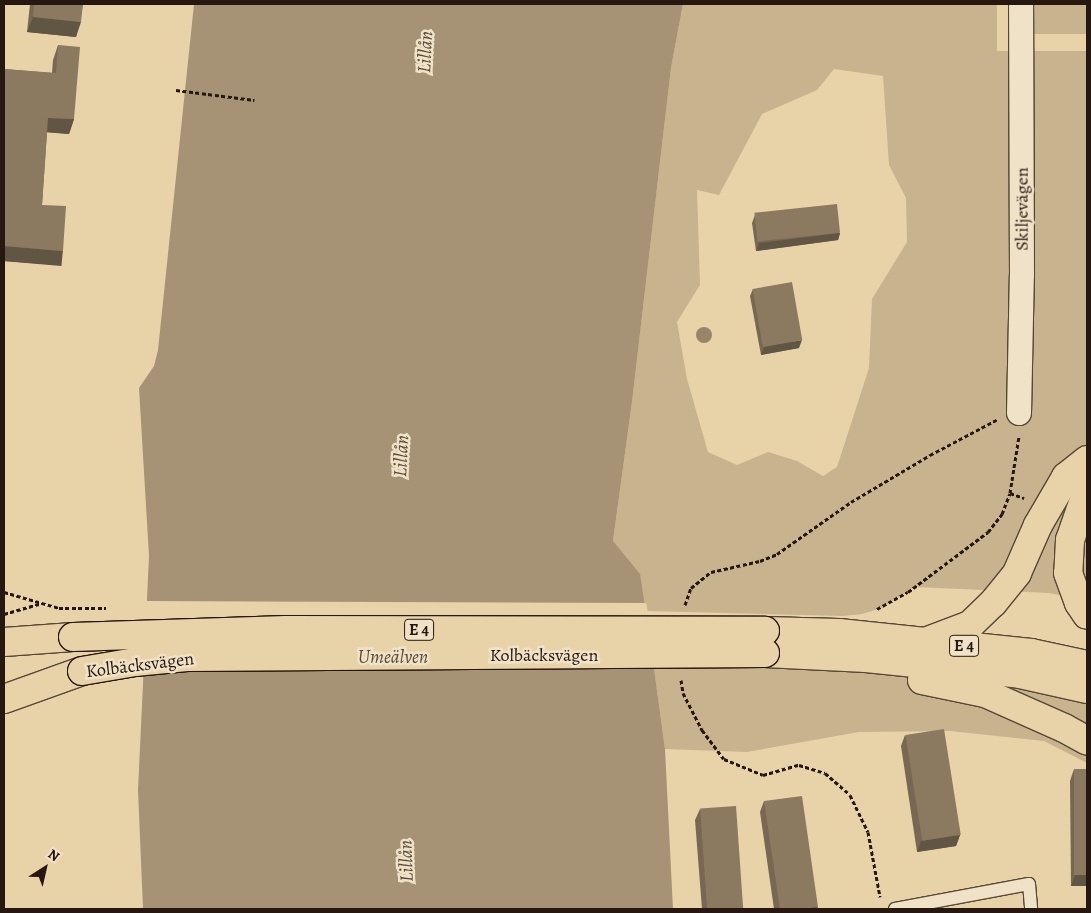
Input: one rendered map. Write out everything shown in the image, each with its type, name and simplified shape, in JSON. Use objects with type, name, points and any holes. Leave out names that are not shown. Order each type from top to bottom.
[{"type":"highway","points":[[924,642],[970,625],[992,603],[1018,573],[1038,525],[1066,477],[1087,460]]},
{"type":"highway","points":[[1087,491],[1070,540],[1068,573],[1079,603],[1087,615]]},
{"type":"highway","name":"Kolbäcksvägen","points":[[4,642],[73,637],[286,630],[765,642],[813,656],[866,658],[1020,674],[1087,689]]},
{"type":"highway","name":"Kolbäcksvägen","points":[[4,698],[82,670],[188,657],[765,642],[839,633],[1031,653],[1087,665]]},
{"type":"highway","points":[[813,656],[985,693],[1064,728],[1087,741]]},
{"type":"street","name":"Skiljevägen","points":[[1019,413],[1022,275],[1021,4]]},
{"type":"lane","points":[[895,909],[1029,884],[1031,909]]},
{"type":"path","points":[[176,90],[254,100]]},
{"type":"path","points":[[934,573],[988,532],[1002,514],[1010,492],[1019,440],[1019,413]]},
{"type":"path","points":[[4,592],[59,608]]},
{"type":"path","points":[[4,614],[41,604]]},
{"type":"shaded area","points":[[683,4],[997,4],[997,51],[1087,51],[1087,601],[1049,593],[915,587],[882,608],[862,614],[842,616],[645,611],[613,541],[632,402],[671,68]],"holes":[[[834,69],[883,76],[889,165],[906,198],[907,242],[872,299],[869,368],[837,467],[823,476],[797,461],[768,452],[737,465],[708,452],[687,379],[677,322],[700,285],[697,190],[719,195],[762,114],[817,90]]]},
{"type":"shaded area","points":[[1034,4],[1087,4],[1087,34],[1034,34]]},
{"type":"shaded area","points":[[649,632],[1087,688],[1087,763],[1044,741],[950,731],[859,732],[747,752],[665,749]]},
{"type":"water","name":"Umeälven","points":[[194,4],[683,4],[671,68],[632,402],[613,541],[640,574],[665,749],[673,909],[143,909],[138,790],[149,556],[139,388],[154,366],[158,350]]},
{"type":"pier","points":[[144,601],[646,603],[652,632],[139,674]]},
{"type":"building","points":[[34,4],[83,4],[81,22],[33,17]]},
{"type":"building","points":[[58,45],[80,47],[74,119],[48,118],[42,205],[66,206],[63,251],[4,246],[4,69],[56,73]]},
{"type":"building","points":[[837,204],[840,233],[757,242],[754,213]]},
{"type":"building","points":[[792,282],[802,340],[763,347],[753,289]]},
{"type":"building","points":[[944,729],[961,835],[922,841],[905,735]]},
{"type":"building","points":[[1074,769],[1087,769],[1087,875],[1074,875]]},
{"type":"building","points":[[802,796],[818,907],[780,909],[764,801]]},
{"type":"building","points":[[736,806],[743,909],[707,909],[700,809]]},
{"type":"water label","name":"Lillån","points":[[426,52]]},
{"type":"water label","name":"Lillån","points":[[402,456]]},
{"type":"water label","name":"Lillån","points":[[407,861]]}]
